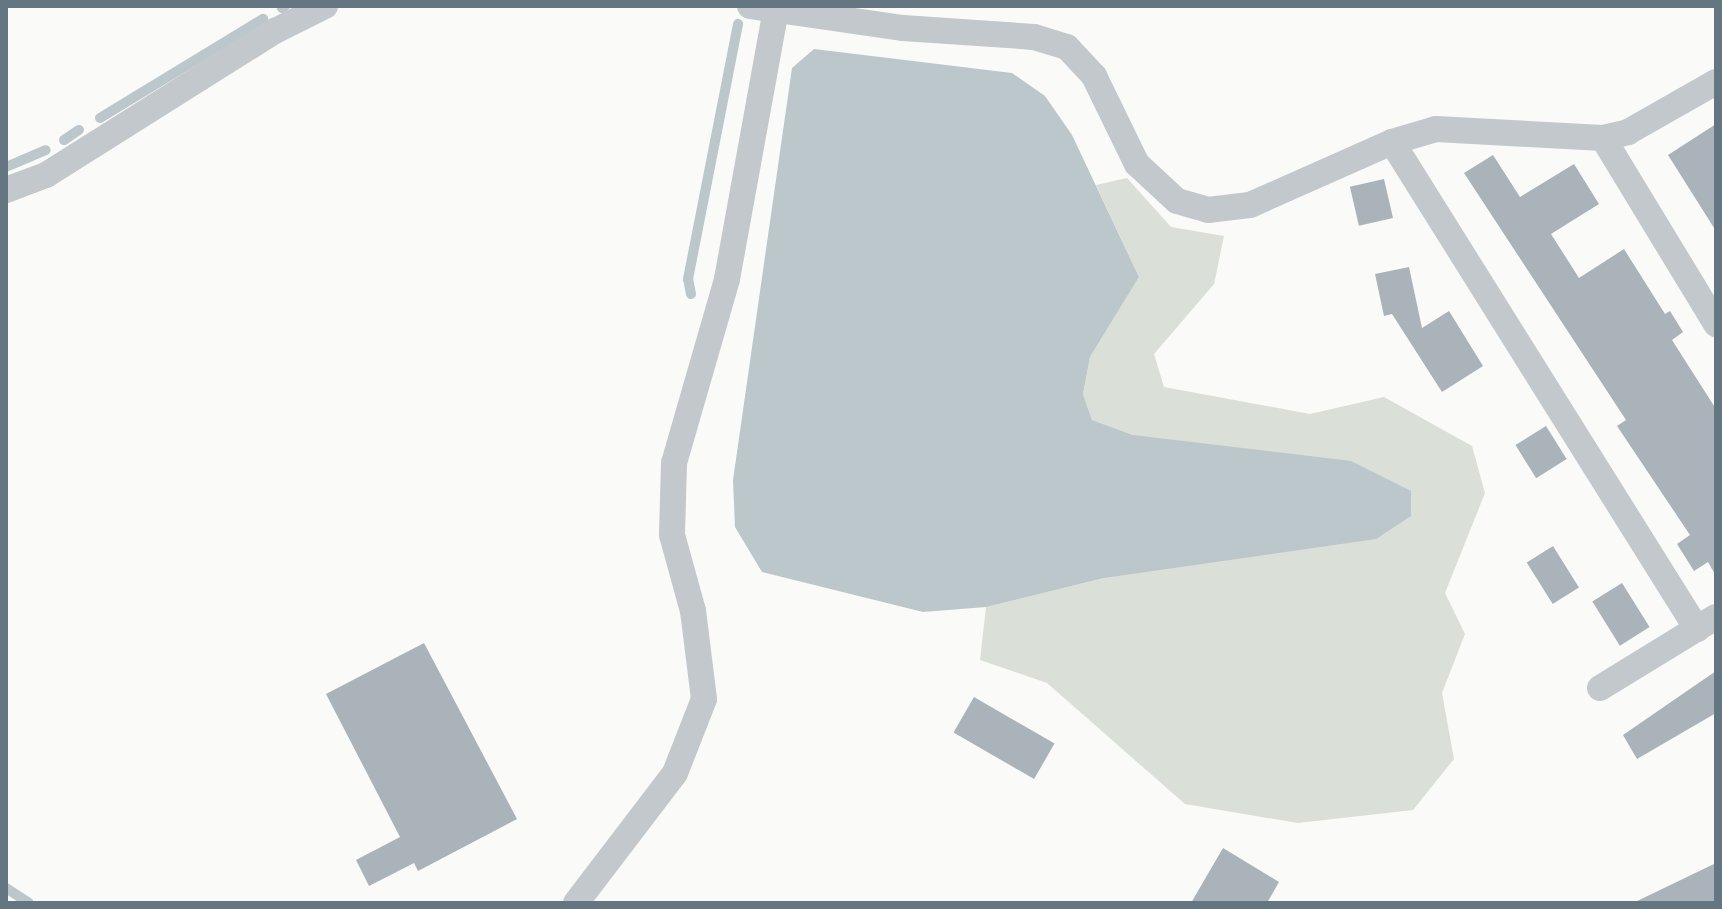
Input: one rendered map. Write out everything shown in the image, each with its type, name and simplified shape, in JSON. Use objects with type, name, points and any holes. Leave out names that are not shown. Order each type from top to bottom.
[{"type":"street","points":[[6,190],[46,175],[275,31],[325,6]]},
{"type":"street","points":[[576,903],[675,773],[704,699],[693,611],[672,535],[674,463],[727,279],[763,8],[903,28],[1034,37],[1067,47],[1094,76],[1137,164],[1177,201],[1208,210],[1250,205],[1392,142],[1436,129],[1603,138],[1628,132],[1716,82]]},
{"type":"street","points":[[1603,138],[1716,324]]},
{"type":"street","points":[[1392,142],[1706,623],[1600,688]]},
{"type":"shaded area","points":[[814,49],[1012,73],[1045,96],[1072,135],[1139,277],[1090,357],[1083,394],[1092,420],[1133,435],[1351,461],[1411,491],[1411,516],[1376,539],[1104,578],[986,607],[923,612],[762,572],[735,527],[733,480],[792,68]]},
{"type":"shaded area","points":[[1127,178],[1171,227],[1224,236],[1214,284],[1154,354],[1164,387],[1310,414],[1384,397],[1472,446],[1485,493],[1445,593],[1465,634],[1442,693],[1454,759],[1413,810],[1298,823],[1185,804],[1047,683],[980,660],[986,607],[1104,578],[1133,435],[1092,420],[1083,394],[1090,357],[1139,277],[1096,185]]},
{"type":"building","points":[[1716,124],[1716,231],[1668,155]]},
{"type":"building","points":[[1493,155],[1520,197],[1574,164],[1599,204],[1551,234],[1579,278],[1624,249],[1665,314],[1670,311],[1683,332],[1672,340],[1716,409],[1716,576],[1708,562],[1694,571],[1677,544],[1690,535],[1617,426],[1626,420],[1464,173]]},
{"type":"building","points":[[1384,179],[1393,218],[1359,226],[1350,187]]},
{"type":"building","points":[[1409,267],[1422,328],[1449,311],[1483,366],[1442,392],[1392,314],[1384,316],[1375,274]]},
{"type":"building","points":[[1546,426],[1567,459],[1536,478],[1515,445]]},
{"type":"building","points":[[1553,546],[1579,588],[1553,604],[1527,562]]},
{"type":"building","points":[[1622,583],[1650,627],[1620,646],[1592,602]]},
{"type":"building","points":[[424,643],[517,819],[418,871],[414,863],[369,886],[356,860],[400,837],[326,694]]},
{"type":"building","points":[[1716,671],[1716,713],[1637,759],[1623,735]]},
{"type":"building","points":[[974,697],[1055,744],[1034,779],[954,733]]},
{"type":"building","points":[[1223,848],[1279,882],[1267,903],[1191,903]]},
{"type":"building","points":[[1716,863],[1716,903],[1633,903]]},
{"type":"waterway","points":[[100,118],[263,19]]},
{"type":"waterway","points":[[691,294],[688,279],[738,24]]},
{"type":"waterway","points":[[64,140],[79,130]]},
{"type":"waterway","points":[[6,167],[46,150]]},
{"type":"waterway","points":[[6,888],[29,903]]}]
